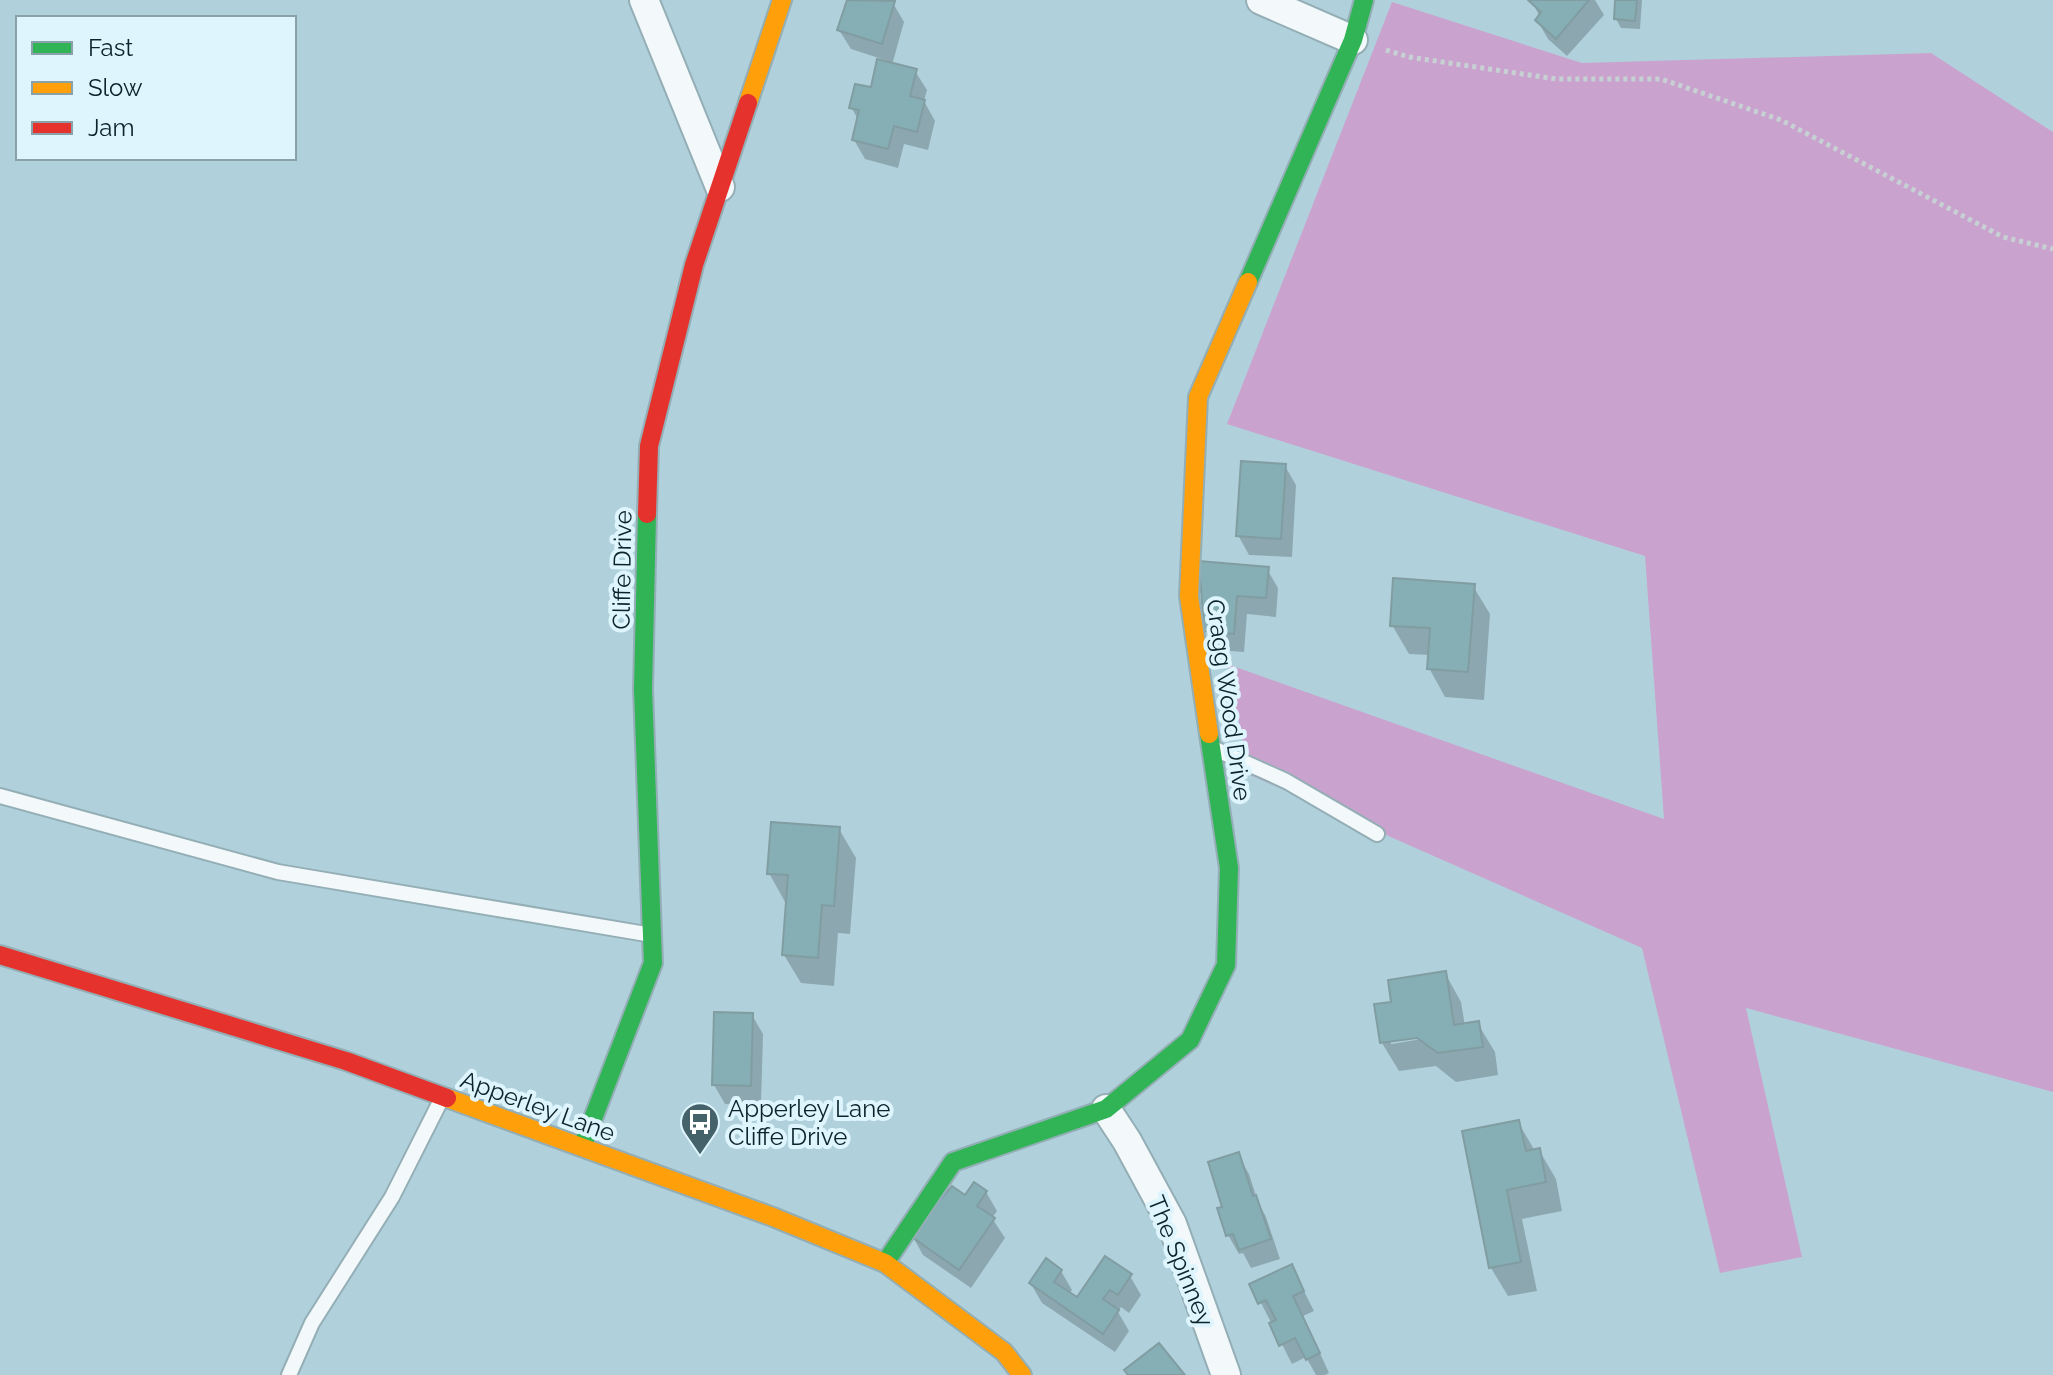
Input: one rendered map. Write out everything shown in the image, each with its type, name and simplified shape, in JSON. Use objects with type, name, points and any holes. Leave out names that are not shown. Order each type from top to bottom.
[{"type":"main road","name":"Cliffe Drive","points":[[582,1147],[653,963],[643,689],[649,446],[694,265],[782,0]]},
{"type":"main road","name":"Cragg Wood Drive","points":[[885,1263],[953,1162],[1106,1109],[1190,1040],[1226,965],[1229,868],[1189,596],[1198,397],[1353,40],[1364,0]]},
{"type":"main road","name":"Apperley Lane","points":[[0,955],[346,1061],[773,1217],[885,1263],[1004,1352],[1022,1375]]},
{"type":"street","points":[[644,0],[720,187]]},
{"type":"street","points":[[1261,0],[1353,40]]},
{"type":"street","name":"The Spinney","points":[[1106,1109],[1172,1224],[1226,1375]]},
{"type":"lane","points":[[1211,747],[1286,781],[1377,834]]},
{"type":"lane","points":[[0,796],[278,872],[652,935]]},
{"type":"lane","points":[[289,1375],[312,1323],[392,1197],[443,1096]]},
{"type":"path","points":[[1353,40],[1409,57],[1556,79],[1661,79],[1781,120],[2003,237],[2053,249]]},
{"type":"shaded area","points":[[1392,2],[1582,63],[1931,53],[2053,132],[2053,1092],[1746,1008],[1802,1257],[1720,1273],[1642,948],[1250,775],[1227,664],[1664,819],[1645,556],[1227,424]]},
{"type":"building","points":[[847,0],[895,1],[882,44],[837,30]]},
{"type":"building","points":[[1528,0],[1589,0],[1556,39],[1535,20],[1541,12]]},
{"type":"building","points":[[1615,0],[1637,0],[1635,21],[1614,19]]},
{"type":"building","points":[[877,59],[917,69],[910,96],[925,100],[917,132],[894,126],[888,149],[852,140],[859,110],[849,108],[855,84],[871,87]]},
{"type":"building","points":[[1241,461],[1286,464],[1281,539],[1236,536]]},
{"type":"building","points":[[1199,561],[1269,567],[1266,598],[1237,596],[1234,634],[1204,631]]},
{"type":"building","points":[[1393,578],[1475,584],[1468,672],[1427,669],[1430,628],[1390,626]]},
{"type":"building","points":[[771,822],[840,827],[834,906],[822,905],[818,958],[782,955],[788,875],[767,874]]},
{"type":"building","points":[[1446,971],[1454,1025],[1479,1021],[1483,1047],[1438,1053],[1417,1038],[1380,1043],[1374,1004],[1391,1002],[1388,980]]},
{"type":"building","points":[[714,1012],[753,1013],[751,1086],[712,1085]]},
{"type":"building","points":[[1519,1120],[1526,1151],[1540,1148],[1546,1182],[1507,1190],[1521,1262],[1489,1268],[1462,1131]]},
{"type":"building","points":[[1239,1152],[1271,1239],[1239,1250],[1233,1234],[1226,1236],[1217,1208],[1222,1207],[1208,1162]]},
{"type":"building","points":[[974,1182],[987,1191],[977,1206],[995,1218],[959,1270],[909,1235],[952,1186],[965,1195]]},
{"type":"building","points":[[1105,1256],[1132,1274],[1118,1295],[1110,1290],[1103,1299],[1119,1310],[1103,1334],[1029,1283],[1046,1258],[1062,1270],[1054,1282],[1077,1297]]},
{"type":"building","points":[[1292,1264],[1304,1291],[1293,1296],[1320,1353],[1306,1360],[1295,1338],[1279,1346],[1269,1323],[1276,1320],[1266,1300],[1258,1304],[1249,1284]]},
{"type":"building","points":[[1159,1343],[1185,1375],[1128,1375],[1124,1370]]},
{"type":"traffic: fast","points":[[1248,282],[1353,40],[1364,0]]},
{"type":"traffic: fast","points":[[582,1147],[653,963],[643,689],[647,514]]},
{"type":"traffic: fast","points":[[885,1263],[953,1162],[1106,1109],[1190,1040],[1226,965],[1229,868],[1209,734]]},
{"type":"traffic: slow","points":[[748,103],[782,0]]},
{"type":"traffic: slow","points":[[1209,734],[1189,596],[1198,397],[1248,282]]},
{"type":"traffic: slow","points":[[447,1098],[773,1217],[885,1263],[1004,1352],[1022,1375]]},
{"type":"traffic: jam","points":[[647,514],[649,446],[694,265],[748,103]]},
{"type":"traffic: jam","points":[[0,955],[346,1061],[447,1098]]},
{"type":"place","name":"Apperley Lane Cliffe Drive","points":[[700,1156]]}]
